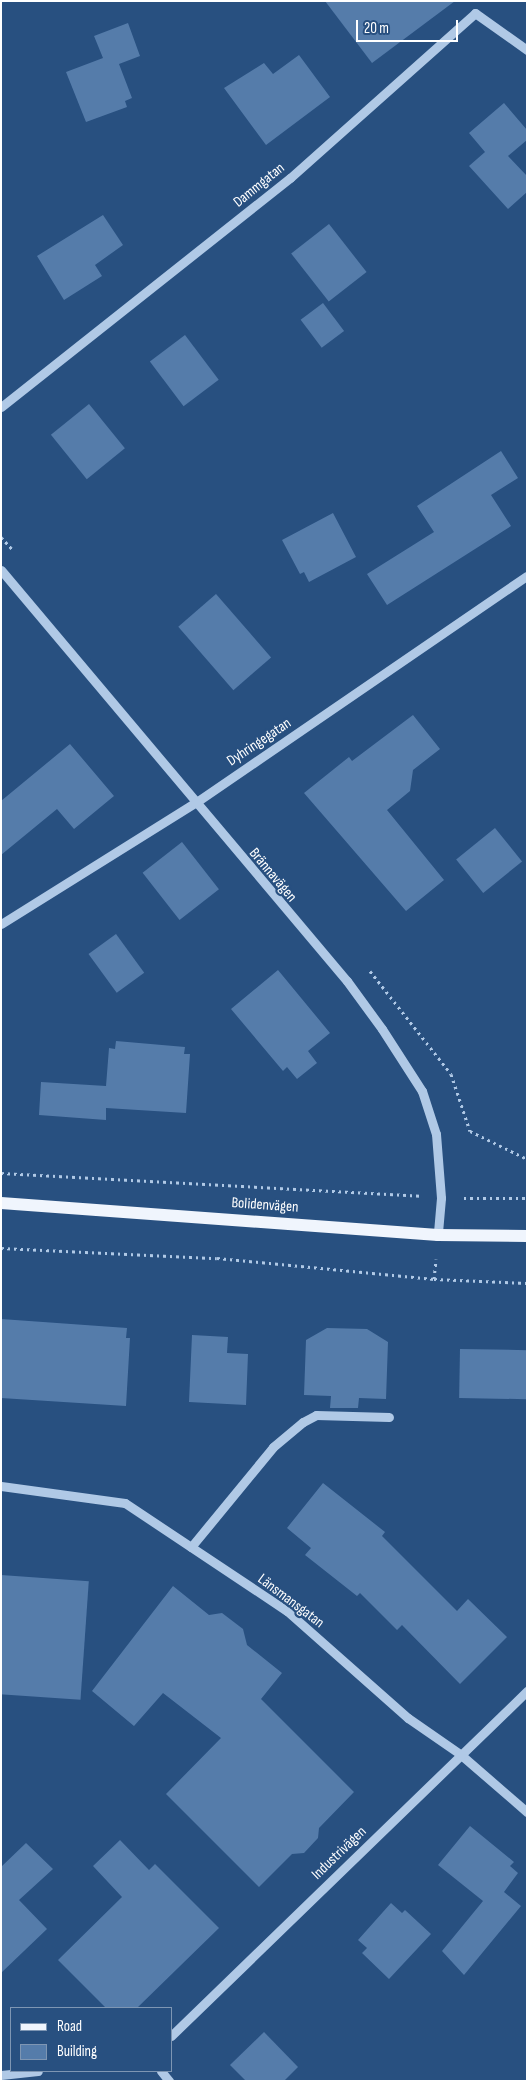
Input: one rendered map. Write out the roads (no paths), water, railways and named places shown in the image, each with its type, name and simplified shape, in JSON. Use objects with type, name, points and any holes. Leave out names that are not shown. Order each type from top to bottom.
[{"type":"main road","name":"Bolidenvägen","points":[[1,1203],[438,1235],[527,1236]]},
{"type":"street","name":"Dammgatan","points":[[1,407],[290,178],[475,13],[527,50]]},
{"type":"street","name":"Brännavägen","points":[[1,570],[195,803],[347,981],[422,1091],[437,1142],[441,1198],[438,1235]]},
{"type":"street","name":"Dyhringegatan","points":[[1,924],[195,803],[527,576]]},
{"type":"street","points":[[191,1547],[273,1447],[303,1422],[316,1414],[389,1417]]},
{"type":"street","name":"Länsmansgatan","points":[[1,1486],[125,1503],[287,1611],[408,1718],[460,1754],[527,1812]]},
{"type":"street","name":"Industrivägen","points":[[172,2035],[527,1691]]},
{"type":"street","points":[[1,2074],[26,2072]]}]
